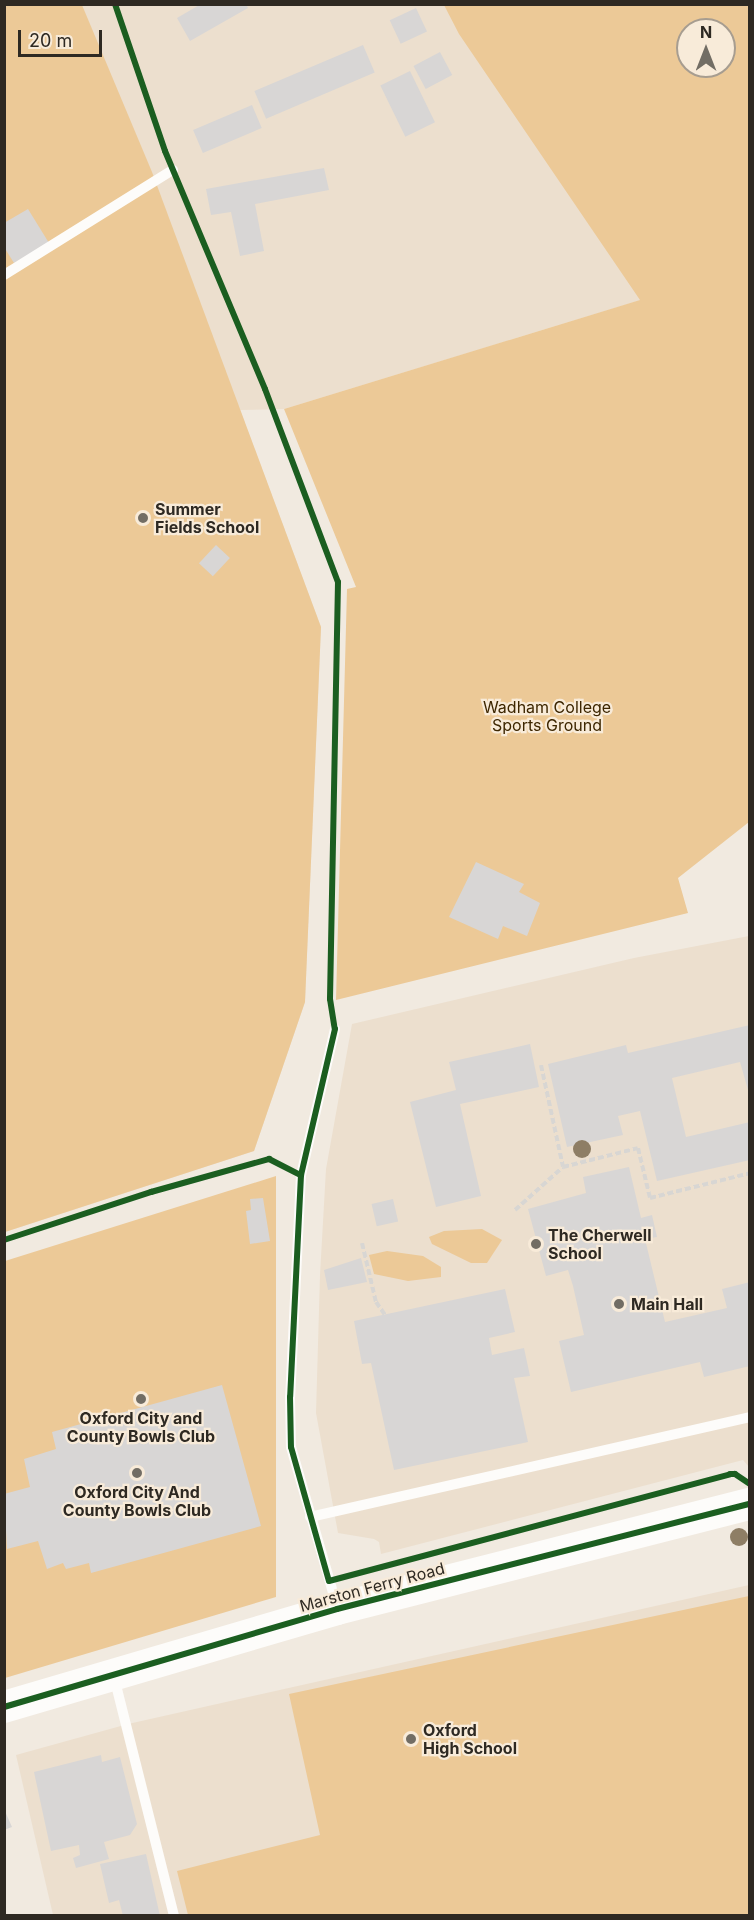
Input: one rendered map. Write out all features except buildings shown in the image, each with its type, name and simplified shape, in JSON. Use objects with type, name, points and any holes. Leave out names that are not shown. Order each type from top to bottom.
[{"type":"main road","name":"Marston Ferry Road","points":[[4,1707],[338,1609],[750,1504]]},
{"type":"lane","points":[[4,275],[173,170]]},
{"type":"lane","points":[[334,1029],[301,1175],[295,1258],[291,1447],[338,1609]]},
{"type":"lane","points":[[310,1517],[750,1417]]},
{"type":"lane","points":[[113,1674],[174,1916]]},
{"type":"path","points":[[541,1065],[563,1167]]},
{"type":"path","points":[[515,1210],[563,1167],[638,1148],[650,1198],[750,1173]]},
{"type":"path","points":[[362,1243],[376,1302],[385,1315]]},
{"type":"shaded area","name":"Summer Fields School","points":[[4,5],[750,5],[736,43],[736,18],[676,18],[676,78],[723,78],[641,300],[284,409],[240,410],[321,627],[305,1002],[254,1151],[5,1232]]},
{"type":"shaded area","name":"The Cherwell School","points":[[749,936],[749,1467],[743,1460],[381,1554],[379,1542],[374,1539],[338,1533],[316,1413],[326,1169],[352,1024],[634,958]]},
{"type":"shaded area","name":"Oxford High School","points":[[749,1585],[749,1915],[53,1915],[16,1755],[128,1724]]},
{"type":"green space","points":[[5,5],[82,5],[152,172],[321,627],[305,1002],[254,1151],[5,1232]]},
{"type":"green space","name":"Wadham College Sports Ground","points":[[444,5],[749,5],[749,822],[678,878],[688,913],[336,1000],[347,589],[356,587],[284,409],[640,300],[459,34]]},
{"type":"green space","name":"Oxford City and County Bowls Club","points":[[276,1176],[276,1597],[5,1678],[5,1261]]},
{"type":"green space","points":[[482,1229],[502,1240],[487,1263],[471,1263],[432,1244],[429,1237],[444,1231]]},
{"type":"green space","points":[[387,1251],[423,1256],[441,1267],[441,1277],[408,1281],[374,1274],[369,1255]]},
{"type":"green space","name":"Oxford High School","points":[[749,1596],[749,1915],[188,1915],[177,1871],[320,1835],[289,1694]]},
{"type":"cycle path","points":[[115,4],[165,151],[265,389],[338,582],[330,999],[335,1029],[301,1175],[290,1397],[291,1447],[329,1581],[730,1474],[735,1474],[750,1484]]},
{"type":"cycle path","points":[[4,1240],[151,1192],[269,1159],[301,1175]]},
{"type":"cycle path","points":[[4,1707],[337,1609],[750,1504]]},
{"type":"place","name":"Summer Fields School","points":[[143,518]]},
{"type":"place","name":"The Cherwell School","points":[[536,1244]]},
{"type":"place","name":"Main Hall","points":[[619,1304]]},
{"type":"place","name":"Oxford City and County Bowls Club","points":[[141,1399]]},
{"type":"place","name":"Oxford City And County Bowls Club","points":[[137,1473]]},
{"type":"place","name":"Oxford High School","points":[[411,1739]]}]
